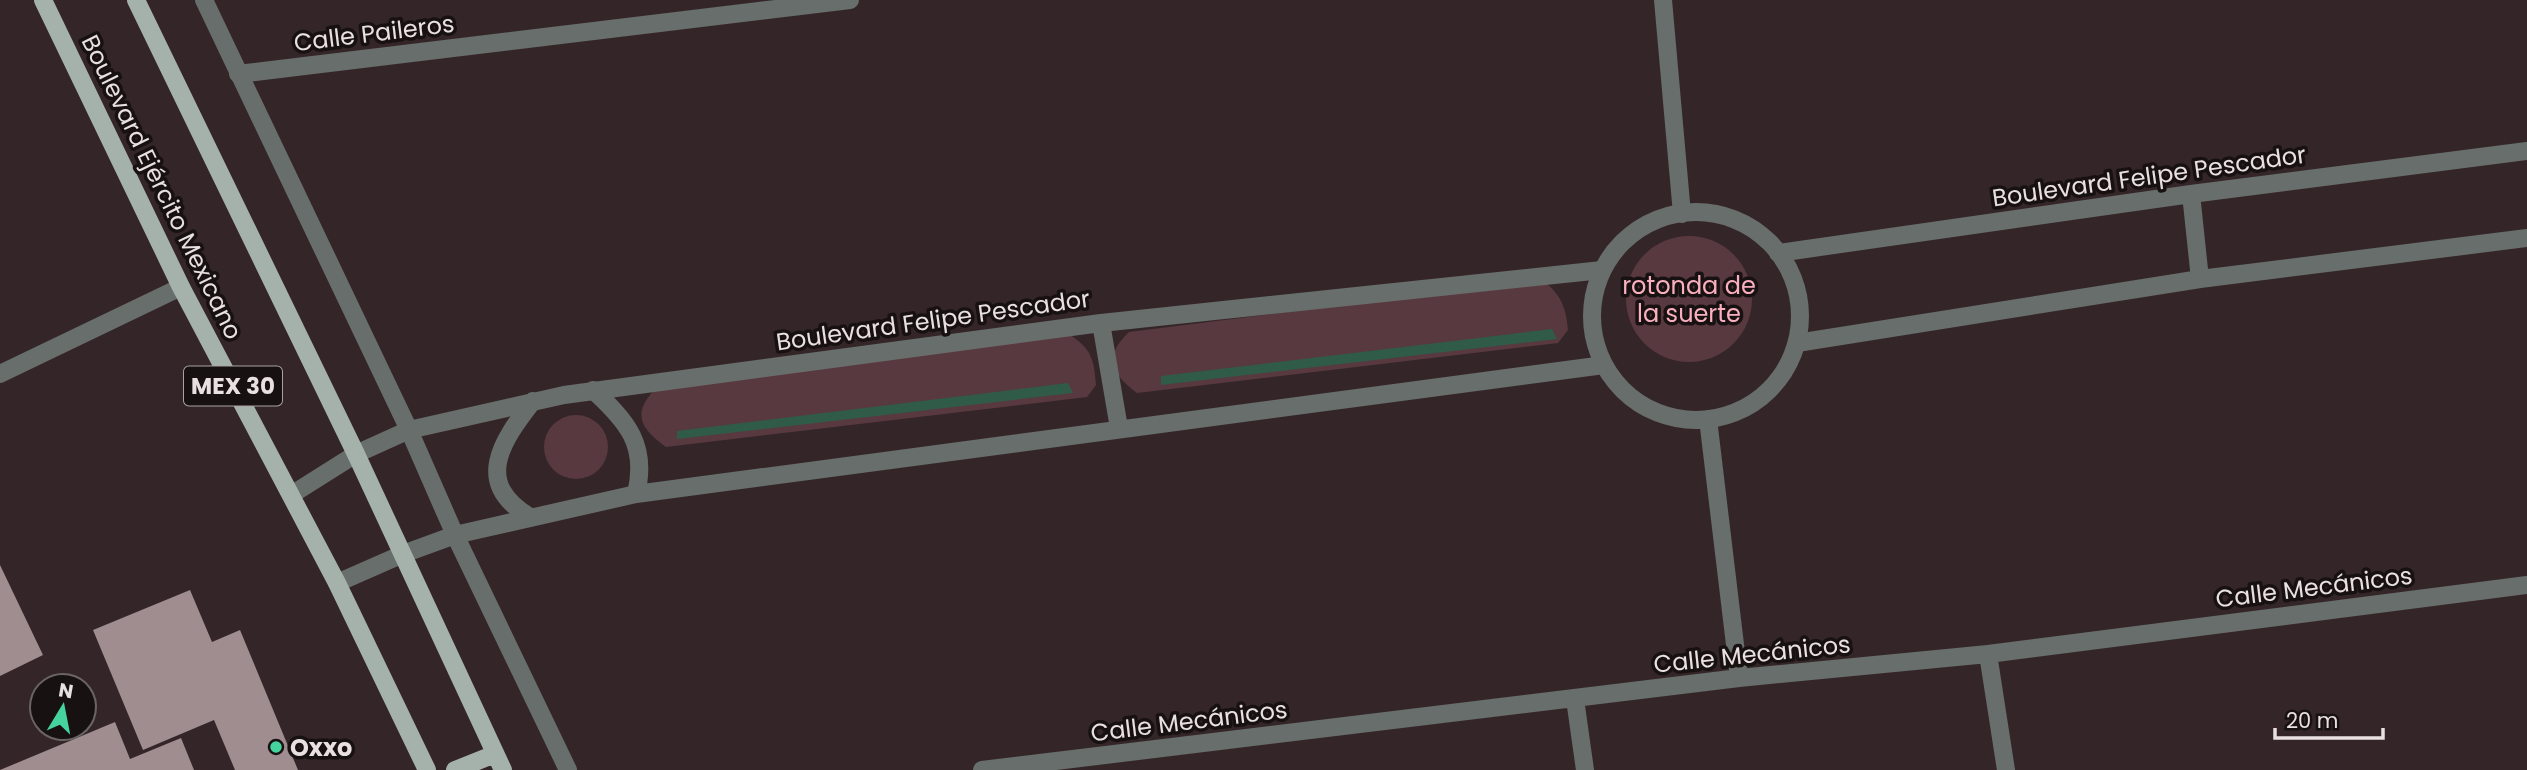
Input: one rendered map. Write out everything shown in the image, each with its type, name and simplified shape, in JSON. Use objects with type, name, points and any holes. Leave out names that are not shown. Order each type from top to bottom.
[{"type":"main road","name":"Boulevard Ejército Mexicano","points":[[43,0],[181,287],[337,583],[427,770]]},
{"type":"main road","name":"MEX 30","points":[[136,0],[356,454],[499,762]]},
{"type":"main road","points":[[455,770],[499,762]]},
{"type":"street","points":[[204,0],[409,430],[454,535],[568,770]]},
{"type":"street","name":"Calle Paileros","points":[[238,74],[849,0]]},
{"type":"street","points":[[1663,0],[1682,214]]},
{"type":"street","name":"Boulevard Felipe Pescador","points":[[1778,253],[2191,194],[2527,151]]},
{"type":"street","points":[[2191,194],[2200,279]]},
{"type":"street","points":[[1709,213],[1738,222],[1764,237],[1778,253],[1793,278],[1800,317],[1797,344],[1783,374],[1763,396],[1737,412],[1708,419],[1676,418],[1647,408],[1630,397],[1604,365],[1592,325],[1593,304],[1602,270],[1617,248],[1640,229],[1682,214],[1709,213]]},
{"type":"street","points":[[1797,344],[2200,279],[2527,238]]},
{"type":"street","name":"Boulevard Felipe Pescador","points":[[291,495],[356,454],[409,430],[593,390],[1101,323],[1602,270]]},
{"type":"street","points":[[0,374],[181,287]]},
{"type":"street","points":[[1101,323],[1119,428]]},
{"type":"street","points":[[337,583],[454,535],[636,494],[1604,365]]},
{"type":"street","points":[[593,390],[619,414],[631,432],[638,450],[640,468],[636,494]]},
{"type":"street","points":[[530,517],[507,501],[499,485],[497,467],[501,449],[533,401]]},
{"type":"street","points":[[1708,419],[1740,678]]},
{"type":"street","name":"Calle Mecánicos","points":[[982,770],[1740,678],[1988,654],[2527,585]]},
{"type":"street","points":[[1988,654],[2006,770]]},
{"type":"street","points":[[1575,699],[1585,770]]},
{"type":"green space","name":"rotonda de la suerte","points":[[1689,236],[1713,240],[1734,254],[1748,275],[1752,299],[1748,323],[1734,344],[1713,358],[1689,362],[1665,358],[1644,344],[1630,323],[1626,299],[1630,275],[1644,254],[1665,240]]},
{"type":"green space","points":[[1542,280],[1554,290],[1566,314],[1568,330],[1558,343],[1137,393],[1121,379],[1113,364],[1115,349],[1129,332]]},
{"type":"green space","points":[[1070,335],[1083,345],[1093,362],[1096,385],[1087,397],[666,447],[649,433],[642,419],[644,404],[658,386]]},
{"type":"green space","points":[[576,415],[599,424],[608,447],[599,470],[576,479],[553,470],[544,447],[553,424]]},
{"type":"shaded area","points":[[1552,329],[1557,339],[1161,385],[1161,376]]},
{"type":"shaded area","points":[[1068,383],[1073,393],[677,439],[677,431]]},
{"type":"building","points":[[0,565],[43,655],[0,676]]},
{"type":"building","points":[[190,590],[212,642],[240,630],[298,770],[235,770],[214,720],[143,750],[93,630]]},
{"type":"building","points":[[115,722],[130,759],[181,738],[194,770],[0,770],[67,742],[98,742],[98,729]]},
{"type":"place","name":"Oxxo","points":[[276,747]]}]
